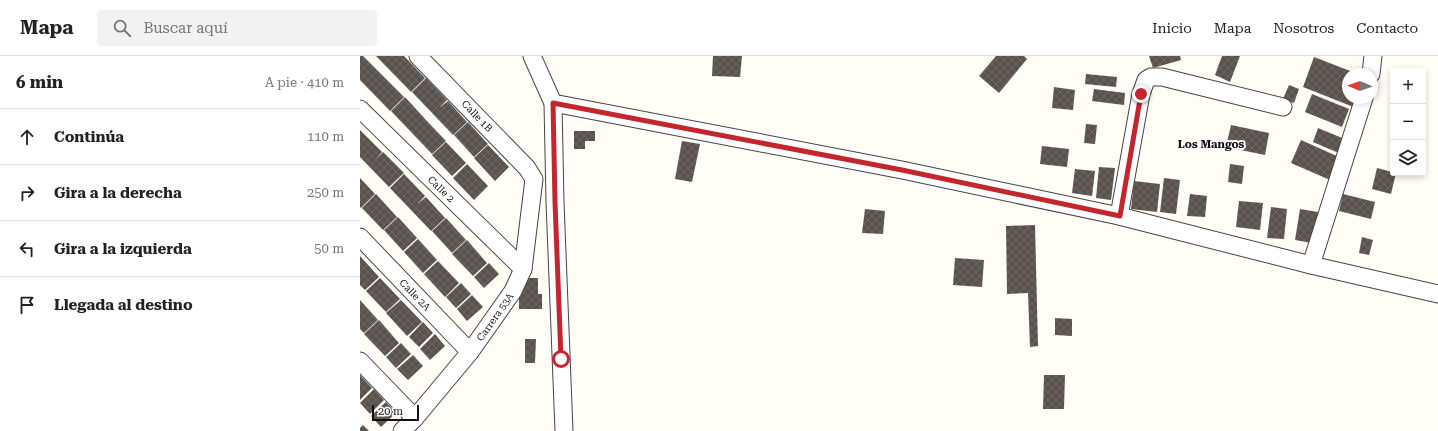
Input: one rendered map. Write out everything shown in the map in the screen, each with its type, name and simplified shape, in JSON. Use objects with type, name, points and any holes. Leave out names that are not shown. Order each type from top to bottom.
[{"type":"street","name":"Calle 1B","points":[[418,56],[527,168],[534,179]]},
{"type":"street","points":[[532,56],[553,103],[555,202],[564,431]]},
{"type":"street","points":[[1372,68],[1373,56]]},
{"type":"street","points":[[1120,216],[1141,94],[1146,80],[1151,77],[1162,78],[1283,107]]},
{"type":"street","points":[[553,103],[902,170],[1120,216],[1311,265],[1438,294]]},
{"type":"street","points":[[1311,265],[1362,104]]},
{"type":"street","name":"Calle 2","points":[[360,109],[523,269]]},
{"type":"street","name":"Carrera 53A","points":[[402,431],[415,418],[470,352],[513,291],[523,269],[534,179]]},
{"type":"street","name":"Calle 2A","points":[[360,237],[470,352]]},
{"type":"street","points":[[360,361],[415,418]]},
{"type":"building","points":[[360,56],[363,56],[404,97],[390,111],[360,80]]},
{"type":"building","points":[[376,56],[404,56],[425,78],[411,92]]},
{"type":"building","points":[[713,56],[742,56],[740,77],[712,76]]},
{"type":"building","points":[[996,56],[1024,56],[1027,59],[999,93],[979,76]]},
{"type":"building","points":[[1149,56],[1180,56],[1181,60],[1153,68]]},
{"type":"building","points":[[1222,56],[1240,56],[1230,82],[1215,75]]},
{"type":"building","points":[[1314,57],[1342,68],[1342,102],[1303,87]]},
{"type":"building","points":[[1086,74],[1117,77],[1116,87],[1085,84]]},
{"type":"building","points":[[426,78],[447,100],[439,108],[448,101],[467,122],[453,135],[412,92]]},
{"type":"building","points":[[1289,85],[1299,89],[1294,103],[1283,99]]},
{"type":"building","points":[[1054,87],[1075,90],[1073,110],[1052,108]]},
{"type":"building","points":[[1094,89],[1125,93],[1124,105],[1092,101]]},
{"type":"building","points":[[1312,94],[1349,109],[1342,127],[1305,112]]},
{"type":"building","points":[[405,97],[446,141],[432,154],[391,111]]},
{"type":"building","points":[[1346,104],[1358,104],[1356,108]]},
{"type":"building","points":[[468,122],[488,144],[474,157],[454,135]]},
{"type":"building","points":[[1086,124],[1097,125],[1095,144],[1084,143]]},
{"type":"building","points":[[1231,125],[1269,133],[1265,155],[1226,147]]},
{"type":"building","points":[[1318,128],[1347,140],[1341,154],[1313,142]]},
{"type":"building","points":[[360,130],[382,152],[376,159],[383,152],[404,173],[389,187],[360,157]]},
{"type":"building","points":[[574,131],[595,131],[595,141],[585,141],[585,149],[574,149]]},
{"type":"building","points":[[1301,140],[1339,157],[1330,180],[1291,163]]},
{"type":"building","points":[[682,141],[700,144],[692,182],[675,179]]},
{"type":"building","points":[[446,142],[466,163],[452,176],[432,155]]},
{"type":"building","points":[[488,145],[509,167],[495,181],[474,158]]},
{"type":"building","points":[[1042,146],[1069,149],[1067,167],[1040,164]]},
{"type":"building","points":[[467,164],[488,186],[474,200],[453,178]]},
{"type":"building","points":[[1230,164],[1244,166],[1242,184],[1228,182]]},
{"type":"building","points":[[1099,167],[1115,168],[1111,200],[1096,198]]},
{"type":"building","points":[[1377,168],[1390,171],[1390,176],[1395,176],[1391,194],[1372,189]]},
{"type":"building","points":[[1075,169],[1095,171],[1092,196],[1072,193]]},
{"type":"building","points":[[404,174],[425,196],[417,204],[426,197],[445,218],[431,231],[390,188]]},
{"type":"building","points":[[360,178],[375,194],[361,208],[360,207]]},
{"type":"building","points":[[1164,178],[1180,180],[1176,214],[1160,212]]},
{"type":"building","points":[[1134,181],[1160,184],[1157,212],[1131,209]]},
{"type":"building","points":[[376,194],[397,217],[383,230],[362,208]]},
{"type":"building","points":[[1190,194],[1207,196],[1205,217],[1187,216]]},
{"type":"building","points":[[1343,194],[1375,202],[1371,219],[1339,211]]},
{"type":"building","points":[[1239,201],[1263,203],[1260,230],[1236,227]]},
{"type":"building","points":[[1271,207],[1287,209],[1284,239],[1267,238]]},
{"type":"building","points":[[865,209],[885,211],[883,234],[862,233]]},
{"type":"building","points":[[1300,209],[1318,212],[1312,243],[1295,240]]},
{"type":"building","points":[[398,217],[417,238],[403,251],[384,230]]},
{"type":"building","points":[[446,218],[466,240],[452,253],[432,231]]},
{"type":"building","points":[[1035,225],[1038,346],[1030,347],[1028,293],[1007,294],[1006,226]]},
{"type":"building","points":[[1362,237],[1373,240],[1369,255],[1359,253]]},
{"type":"building","points":[[418,239],[437,260],[423,273],[404,252]]},
{"type":"building","points":[[467,240],[487,263],[473,276],[452,254]]},
{"type":"building","points":[[360,256],[379,277],[365,290],[360,285]]},
{"type":"building","points":[[955,258],[984,260],[982,287],[953,285]]},
{"type":"building","points":[[438,261],[459,283],[445,297],[424,274]]},
{"type":"building","points":[[489,263],[499,274],[484,288],[474,277]]},
{"type":"building","points":[[380,278],[400,299],[386,312],[366,291]]},
{"type":"building","points":[[523,278],[538,278],[538,294],[542,294],[542,309],[519,309],[519,294],[522,294]]},
{"type":"building","points":[[461,283],[471,294],[456,308],[446,297]]},
{"type":"building","points":[[472,295],[483,307],[467,321],[457,309]]},
{"type":"building","points":[[360,300],[378,320],[364,333],[360,329]]},
{"type":"building","points":[[401,300],[422,322],[407,336],[386,313]]},
{"type":"building","points":[[1055,318],[1072,319],[1072,336],[1055,335]]},
{"type":"building","points":[[379,320],[399,343],[385,356],[364,334]]},
{"type":"building","points":[[423,322],[433,333],[419,347],[409,337]]},
{"type":"building","points":[[435,334],[445,346],[430,360],[420,349]]},
{"type":"building","points":[[525,339],[536,339],[535,363],[525,363]]},
{"type":"building","points":[[401,343],[411,354],[396,368],[386,357]]},
{"type":"building","points":[[413,355],[423,366],[408,380],[397,369]]},
{"type":"building","points":[[360,375],[372,388],[360,400]]},
{"type":"building","points":[[1044,375],[1065,375],[1064,409],[1043,409]]},
{"type":"building","points":[[374,389],[384,400],[370,414],[360,403]]},
{"type":"building","points":[[386,402],[396,413],[381,427],[371,416]]},
{"type":"building","points":[[363,425],[369,431],[360,431],[360,428]]},
{"type":"district","name":"Los Mangos","points":[[1211,144]]},
{"type":"route","points":[[561,359],[553,103],[902,170],[976,187],[1120,216],[1141,94]]}]
